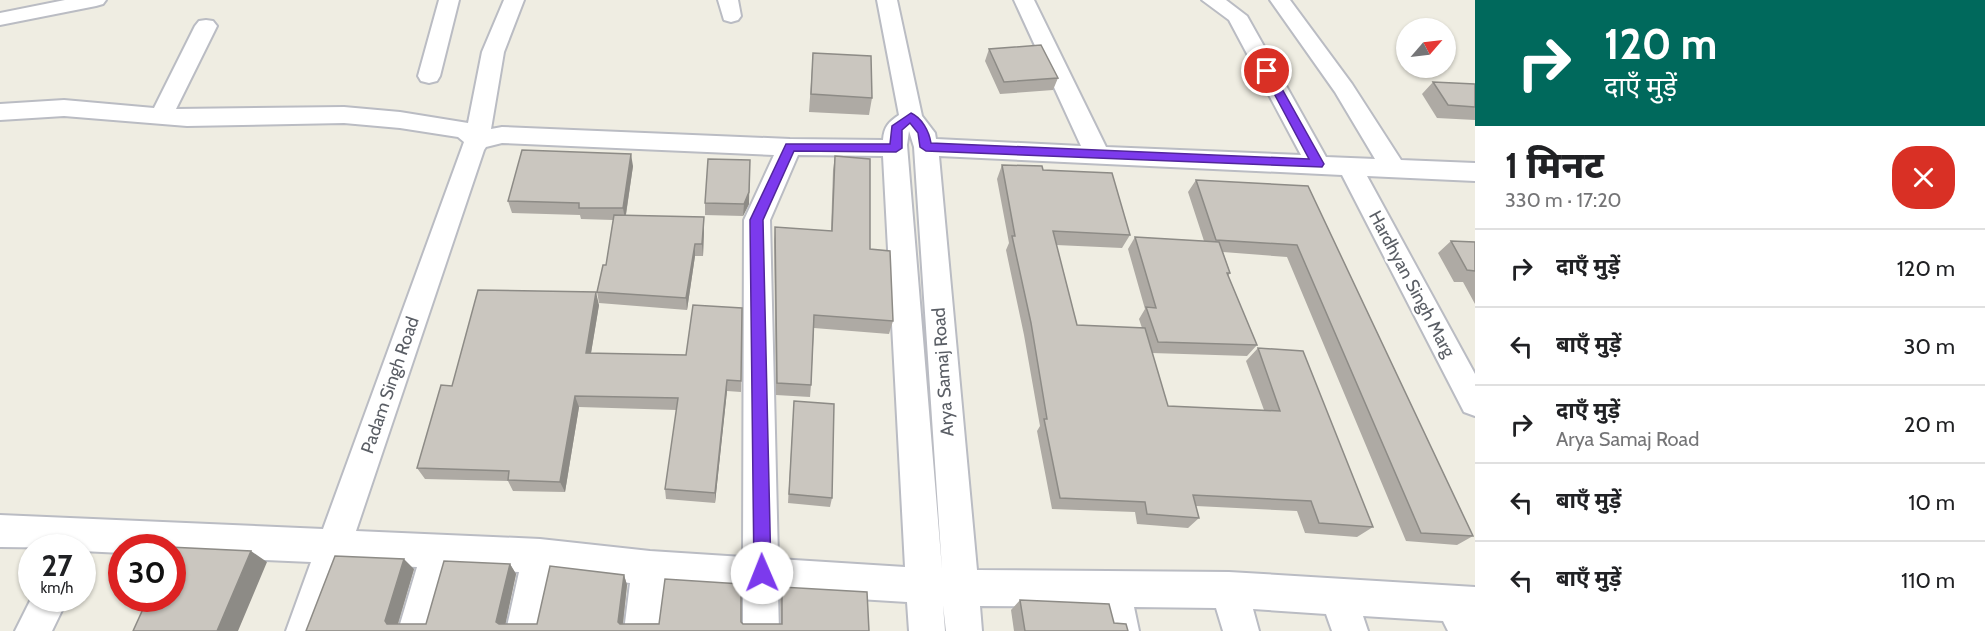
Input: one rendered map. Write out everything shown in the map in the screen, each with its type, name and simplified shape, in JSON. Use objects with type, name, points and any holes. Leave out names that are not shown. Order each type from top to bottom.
[{"type":"street","points":[[3,24],[24,0]]},
{"type":"street","points":[[3,24],[96,0]]},
{"type":"street","points":[[429,76],[449,0]]},
{"type":"street","name":"Padam Singh Road","points":[[304,631],[336,545],[472,149],[478,140],[488,63],[494,43],[514,0]]},
{"type":"street","name":"Arya Samaj Road","points":[[887,0],[911,117],[923,132],[926,147],[964,631]]},
{"type":"street","points":[[1024,0],[1082,117],[1097,154]]},
{"type":"street","points":[[1212,0],[1237,16],[1318,164]]},
{"type":"street","points":[[1280,0],[1344,89],[1393,168]]},
{"type":"street","points":[[162,115],[206,26]]},
{"type":"street","points":[[0,112],[64,108],[187,118],[344,115],[400,120],[465,130],[478,140],[502,135],[790,147],[896,148]]},
{"type":"street","points":[[911,117],[896,129],[896,148],[927,631]]},
{"type":"street","points":[[761,631],[757,220],[790,147]]},
{"type":"street","points":[[926,147],[1475,172]]},
{"type":"street","name":"Hardhyan Singh Marg","points":[[1349,165],[1475,404]]},
{"type":"street","points":[[0,531],[24,534]]},
{"type":"street","points":[[186,544],[336,545],[439,550],[540,556],[650,568],[762,573],[960,588],[1229,590],[1338,598],[1465,613]]},
{"type":"street","points":[[416,631],[439,550]]},
{"type":"street","points":[[524,631],[540,556]]},
{"type":"street","points":[[642,631],[650,568]]},
{"type":"street","points":[[1112,588],[1121,631]]},
{"type":"street","points":[[1229,590],[1240,631]]},
{"type":"street","points":[[1338,598],[1350,631]]},
{"type":"street","points":[[33,631],[43,612]]},
{"type":"building","points":[[1041,45],[1058,78],[1004,82],[989,49]]},
{"type":"building","points":[[813,53],[871,56],[872,98],[811,94]]},
{"type":"building","points":[[1433,82],[1475,84],[1475,107],[1448,105]]},
{"type":"building","points":[[522,150],[631,154],[623,208],[579,208],[579,203],[508,201]]},
{"type":"building","points":[[835,156],[870,159],[870,249],[890,251],[893,321],[814,315],[811,385],[777,383],[775,227],[832,231]]},
{"type":"building","points":[[708,159],[750,160],[749,192],[744,204],[705,203]]},
{"type":"building","points":[[1002,165],[1042,166],[1043,170],[1112,173],[1130,235],[1053,231],[1077,325],[1145,328],[1168,406],[1280,411],[1258,348],[1303,351],[1373,527],[1319,523],[1311,501],[1193,495],[1199,518],[1147,514],[1145,502],[1060,498],[1044,419],[1047,419],[1031,323],[1012,236],[1015,236]]},
{"type":"building","points":[[1196,180],[1308,186],[1473,536],[1421,533],[1297,245],[1216,240]]},
{"type":"building","points":[[614,215],[704,217],[702,244],[695,244],[686,298],[597,292],[603,265],[606,265]]},
{"type":"building","points":[[1135,237],[1219,242],[1230,273],[1227,273],[1257,345],[1158,342],[1146,307],[1156,308]]},
{"type":"building","points":[[1451,241],[1475,242],[1475,271],[1467,270]]},
{"type":"building","points":[[478,290],[596,292],[586,353],[686,355],[693,305],[742,308],[741,381],[727,380],[715,493],[665,489],[678,398],[575,396],[560,482],[508,480],[509,471],[417,468],[441,385],[452,386]]},
{"type":"building","points":[[794,401],[834,404],[832,498],[789,494]]},
{"type":"building","points":[[186,548],[251,551],[217,631],[133,631],[142,612],[186,612]]},
{"type":"building","points":[[335,556],[404,559],[385,621],[387,624],[426,624],[444,561],[510,564],[496,622],[499,624],[537,624],[550,566],[624,575],[618,622],[620,624],[659,624],[665,579],[741,584],[741,622],[743,624],[782,624],[782,587],[867,592],[869,631],[306,631]]},
{"type":"building","points":[[1020,600],[1109,604],[1114,623],[1126,624],[1128,631],[1025,631]]},
{"type":"route","points":[[762,573],[757,220],[790,147],[896,148],[896,129],[911,117],[923,132],[926,147],[1318,164],[1267,71]]}]
